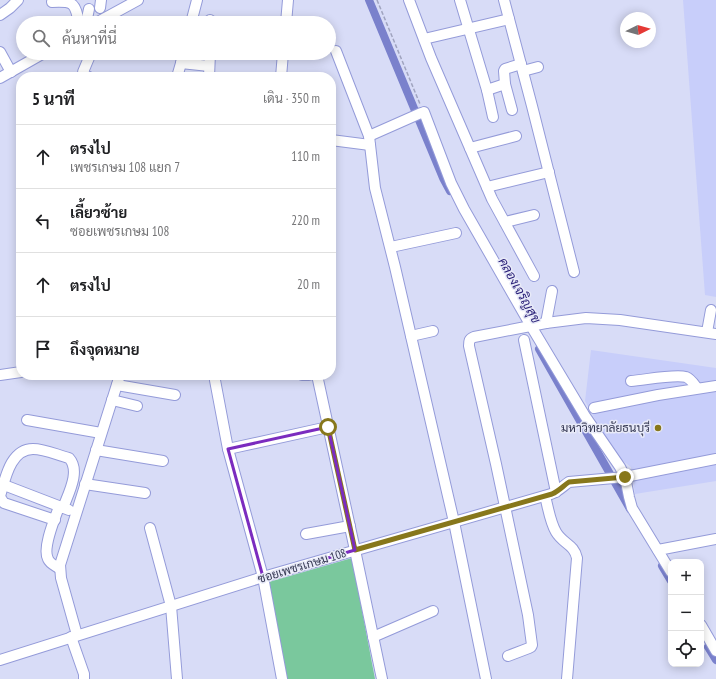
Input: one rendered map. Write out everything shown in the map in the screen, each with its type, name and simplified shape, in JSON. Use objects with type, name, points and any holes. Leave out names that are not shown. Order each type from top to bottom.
[{"type":"street","points":[[0,15],[18,0]]},
{"type":"street","points":[[97,12],[138,0]]},
{"type":"street","points":[[193,16],[197,0]]},
{"type":"street","points":[[287,16],[288,0]]},
{"type":"street","points":[[409,0],[431,58],[487,187],[534,276]]},
{"type":"street","points":[[460,0],[494,116]]},
{"type":"street","points":[[504,0],[574,272]]},
{"type":"street","points":[[52,2],[70,2],[77,11],[78,16]]},
{"type":"street","points":[[424,39],[510,19]]},
{"type":"street","points":[[336,51],[370,141],[375,188],[391,247],[454,522],[486,679]]},
{"type":"street","points":[[0,52],[11,72]]},
{"type":"street","points":[[0,78],[32,60]]},
{"type":"street","points":[[83,72],[88,60]]},
{"type":"street","points":[[178,72],[182,60]]},
{"type":"street","points":[[209,60],[209,72]]},
{"type":"street","points":[[281,72],[282,60]]},
{"type":"street","points":[[181,63],[209,66]]},
{"type":"street","points":[[512,110],[505,84],[505,69],[538,67]]},
{"type":"street","points":[[487,90],[505,84]]},
{"type":"street","points":[[336,140],[370,141],[419,114],[464,209],[530,326],[585,416],[613,456],[623,478],[632,508],[668,567]]},
{"type":"street","points":[[470,148],[516,136]]},
{"type":"street","points":[[487,187],[549,172]]},
{"type":"street","points":[[505,222],[534,216]]},
{"type":"street","points":[[391,247],[456,233]]},
{"type":"street","points":[[546,323],[552,291]]},
{"type":"street","points":[[508,656],[529,648],[532,645],[528,616],[469,342],[470,339],[516,328],[586,318],[620,320],[711,333],[711,310]]},
{"type":"street","points":[[411,336],[433,331]]},
{"type":"street","points":[[524,340],[556,492]]},
{"type":"street","points":[[0,374],[16,372]]},
{"type":"street","points":[[631,381],[676,376],[686,377],[691,380],[697,388]]},
{"type":"street","points":[[84,679],[60,569],[62,557],[101,433],[118,380],[175,395]]},
{"type":"street","points":[[215,380],[228,449],[263,577],[282,679]]},
{"type":"street","points":[[318,380],[382,679]]},
{"type":"street","points":[[594,408],[658,395],[716,386]]},
{"type":"street","points":[[112,400],[137,406]]},
{"type":"street","points":[[28,420],[101,433]]},
{"type":"street","points":[[228,449],[328,427]]},
{"type":"street","points":[[55,520],[4,503],[0,496],[12,462],[25,450],[33,449],[44,451],[69,458],[72,461],[74,473],[48,539],[47,558],[51,563],[60,569]]},
{"type":"street","points":[[96,450],[162,461]]},
{"type":"street","name":"ซอยเพชรเกษม 108","points":[[0,660],[263,577],[545,496],[559,491],[569,482],[623,478],[716,459]]},
{"type":"street","points":[[85,484],[145,493]]},
{"type":"street","points":[[4,485],[76,513]]},
{"type":"street","points":[[545,496],[556,531],[560,538],[576,551],[577,558],[567,679]]},
{"type":"street","points":[[306,534],[350,526]]},
{"type":"street","points":[[150,528],[171,606],[177,679]]},
{"type":"street","points":[[658,550],[716,538]]},
{"type":"street","points":[[373,637],[432,611]]},
{"type":"street","points":[[704,630],[716,651]]},
{"type":"path","points":[[377,0],[419,114]]},
{"type":"highlighted area","points":[[328,427],[355,550],[263,577],[228,449]]},
{"type":"shaded area","points":[[683,0],[716,0],[716,297],[705,295]]},
{"type":"shaded area","name":"มหาวิทยาลัยธนบุรี","points":[[591,350],[716,368],[716,481],[635,494],[631,467],[614,454],[585,401]]},
{"type":"green space","points":[[352,558],[375,679],[286,679],[269,582]]},
{"type":"waterway","name":"คลองเจริญสุข","points":[[369,0],[443,178],[450,191]]},
{"type":"waterway","name":"คลองเจริญสุข","points":[[539,349],[630,509]]},
{"type":"waterway","name":"คลองเจริญสุข","points":[[662,566],[668,576]]},
{"type":"waterway","name":"คลองเจริญสุข","points":[[708,647],[716,660]]},
{"type":"place","name":"มหาวิทยาลัยธนบุรี","points":[[658,428]]},
{"type":"route","points":[[328,427],[355,550],[552,494],[559,491],[569,482],[625,477]]}]
